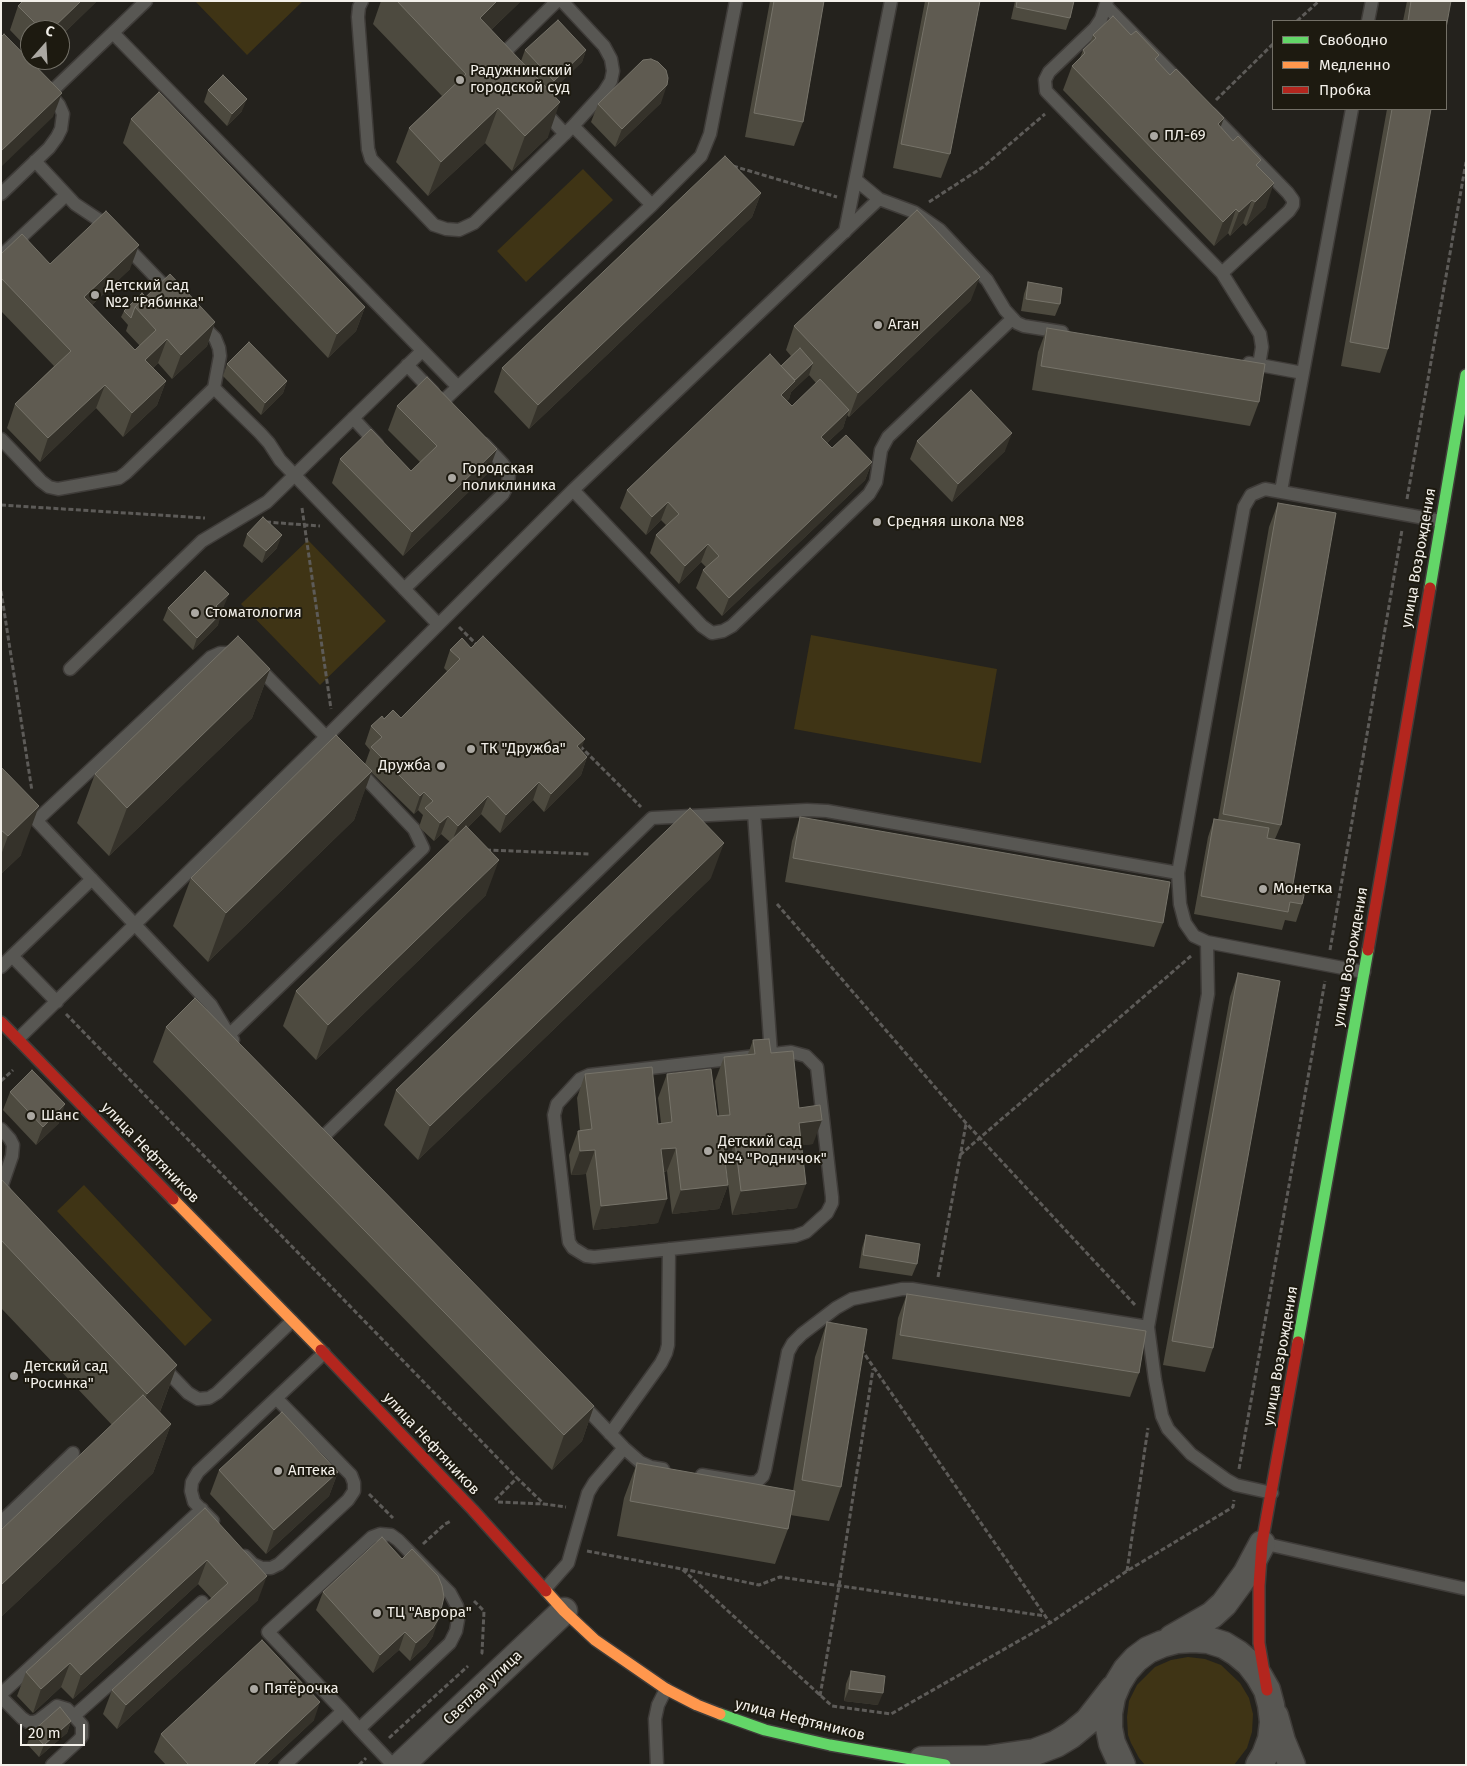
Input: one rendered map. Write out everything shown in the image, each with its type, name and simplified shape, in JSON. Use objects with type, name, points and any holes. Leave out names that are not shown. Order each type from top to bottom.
[{"type":"street","name":"улица Возрождения","points":[[1269,1697],[1259,1643],[1259,1586],[1262,1544],[1364,972],[1466,375]]},
{"type":"street","name":"улица Нефтяников","points":[[1,1022],[324,1353],[473,1510],[564,1610],[595,1640],[666,1689],[697,1705],[765,1730],[915,1763],[945,1765]]},
{"type":"street","points":[[915,1763],[987,1759],[1035,1752],[1056,1744],[1071,1735],[1088,1721],[1136,1659],[1148,1650],[1195,1626],[1224,1604],[1246,1574],[1262,1544]]},
{"type":"street","name":"Светлая улица","points":[[401,1765],[564,1610]]},
{"type":"street","points":[[1162,1644],[1177,1640],[1208,1640],[1237,1653],[1249,1663],[1259,1676],[1269,1697],[1282,1741],[1292,1765]]},
{"type":"street","points":[[1118,1683],[1112,1697],[1109,1728],[1112,1743],[1122,1765]]},
{"type":"street","points":[[1259,1765],[1265,1755],[1273,1722],[1269,1697]]},
{"type":"lane","points":[[49,94],[146,1]]},
{"type":"lane","points":[[362,1],[358,17],[368,149],[372,159],[434,225],[446,229],[459,230],[474,223],[569,130],[604,92],[611,81],[613,71],[612,59],[604,46],[562,1]]},
{"type":"lane","points":[[512,76],[502,62],[506,51],[557,1]]},
{"type":"lane","points":[[407,365],[446,405],[458,388],[652,205],[701,156],[710,134],[736,1]]},
{"type":"lane","points":[[845,232],[891,1]]},
{"type":"lane","points":[[1368,20],[1372,1]]},
{"type":"lane","points":[[1222,273],[1289,211],[1293,200],[1106,4],[1101,19],[1095,28],[1049,72],[1045,80],[1046,91],[1222,273],[1260,334],[1262,347],[1259,365]]},
{"type":"lane","points":[[113,33],[458,388]]},
{"type":"lane","points":[[1,194],[57,137],[63,121],[63,114],[59,105],[36,81]]},
{"type":"lane","points":[[532,98],[652,205]]},
{"type":"lane","points":[[1281,491],[1352,110]]},
{"type":"lane","points":[[1,439],[49,487],[58,489],[112,480],[126,473],[214,388],[220,356],[215,338],[102,222],[75,204],[35,161]]},
{"type":"lane","points":[[856,180],[879,199],[914,212],[940,230],[987,280],[1012,319],[1024,326],[1073,334]]},
{"type":"lane","points":[[1,256],[66,195]]},
{"type":"lane","points":[[18,1039],[573,490],[879,199]]},
{"type":"lane","points":[[573,490],[702,626],[712,633],[723,631],[732,626],[869,494],[876,482],[881,450],[888,437],[1012,319]]},
{"type":"lane","points":[[70,670],[202,541],[211,534],[259,508],[296,478],[353,418],[422,352]]},
{"type":"lane","points":[[1239,362],[1303,372]]},
{"type":"lane","points":[[214,388],[260,433],[296,478],[404,589],[443,620]]},
{"type":"lane","points":[[353,418],[385,452]]},
{"type":"lane","points":[[404,589],[503,494],[508,484],[509,473],[503,464],[476,436]]},
{"type":"lane","points":[[1364,972],[1207,942],[1194,936],[1185,923],[1180,904],[1178,873],[1244,507],[1251,495],[1265,489],[1281,491],[1441,521]]},
{"type":"lane","points":[[37,820],[211,657],[220,653],[231,652],[240,654],[251,660],[330,732],[343,754],[414,830],[423,848],[228,1035]]},
{"type":"lane","points":[[1,783],[211,1005],[228,1035],[242,1050]]},
{"type":"lane","points":[[324,1136],[652,818],[827,811],[1178,873]]},
{"type":"lane","points":[[754,813],[771,1054]]},
{"type":"lane","points":[[1,967],[92,879]]},
{"type":"lane","points":[[1207,942],[1208,994],[1148,1324],[1158,1398],[1162,1416],[1168,1429],[1191,1454],[1236,1485],[1272,1493]]},
{"type":"lane","points":[[12,956],[56,1003]]},
{"type":"lane","points":[[790,1052],[799,1053],[812,1061],[817,1067],[832,1197],[827,1213],[801,1234],[669,1249],[586,1256],[573,1248],[569,1242],[568,1235],[554,1115],[557,1104],[580,1079],[589,1075],[790,1052]]},
{"type":"lane","points":[[1,1129],[10,1139],[13,1146],[12,1156],[2,1185],[5,1199],[12,1206]]},
{"type":"lane","points":[[610,1434],[661,1363],[666,1353],[668,1346],[669,1249]]},
{"type":"lane","points":[[570,1392],[640,1462],[651,1467],[750,1483],[757,1482],[763,1476],[765,1470],[788,1352],[793,1343],[802,1334],[852,1299],[902,1289],[912,1289],[1148,1324]]},
{"type":"lane","points":[[154,1357],[188,1393],[198,1399],[209,1398],[218,1393],[292,1321]]},
{"type":"lane","points":[[221,1530],[194,1502],[191,1491],[192,1482],[198,1472],[324,1353]]},
{"type":"lane","points":[[234,1543],[253,1564],[262,1568],[271,1568],[278,1564],[348,1500],[354,1491],[351,1475],[277,1399]]},
{"type":"lane","points":[[545,1589],[568,1564],[588,1493],[594,1483],[624,1448]]},
{"type":"lane","points":[[1,1522],[73,1453]]},
{"type":"lane","points":[[52,1765],[82,1736],[82,1725],[67,1708],[57,1706],[39,1720],[28,1722],[1,1695],[202,1509]]},
{"type":"lane","points":[[359,1729],[450,1643],[456,1631],[458,1620],[457,1606],[450,1593],[391,1535],[380,1534],[372,1537],[268,1632],[359,1729],[378,1748],[393,1765]]},
{"type":"lane","points":[[1262,1544],[1466,1589]]},
{"type":"lane","points":[[74,1716],[202,1602]]},
{"type":"lane","points":[[657,1765],[654,1719],[666,1689]]},
{"type":"lane","points":[[285,1765],[343,1711]]},
{"type":"path","points":[[1298,20],[1320,1]]},
{"type":"path","points":[[1199,102],[1272,45]]},
{"type":"path","points":[[914,212],[984,166],[1058,103]]},
{"type":"path","points":[[701,156],[851,201]]},
{"type":"path","points":[[296,478],[304,524],[330,732]]},
{"type":"path","points":[[1,505],[345,528]]},
{"type":"path","points":[[1,592],[37,820]]},
{"type":"path","points":[[443,620],[483,650]]},
{"type":"path","points":[[574,741],[652,818]]},
{"type":"path","points":[[481,850],[615,855]]},
{"type":"path","points":[[759,882],[966,1123],[1148,1324]]},
{"type":"path","points":[[960,1155],[1207,942]]},
{"type":"path","points":[[56,1003],[517,1478]]},
{"type":"path","points":[[936,1293],[966,1123]]},
{"type":"path","points":[[859,1346],[1050,1623]]},
{"type":"path","points":[[820,1696],[873,1368]]},
{"type":"path","points":[[1127,1571],[1149,1418]]},
{"type":"path","points":[[351,1475],[394,1519]]},
{"type":"path","points":[[493,1501],[544,1504]]},
{"type":"path","points":[[682,1569],[759,1585],[780,1577],[1045,1616]]},
{"type":"path","points":[[359,1765],[482,1653],[484,1611],[471,1598]]},
{"type":"shaded area","points":[[195,1],[303,1],[247,55]]},
{"type":"shaded area","points":[[583,169],[613,200],[526,282],[497,251]]},
{"type":"shaded area","points":[[308,540],[386,621],[320,685],[241,604]]},
{"type":"shaded area","points":[[811,635],[997,669],[981,763],[794,729]]},
{"type":"shaded area","points":[[84,1185],[212,1320],[185,1346],[57,1211]]},
{"type":"shaded area","points":[[1188,1657],[1205,1659],[1221,1665],[1240,1683],[1249,1698],[1253,1714],[1252,1732],[1247,1748],[1234,1765],[1145,1765],[1131,1743],[1128,1735],[1127,1717],[1129,1701],[1137,1685],[1155,1667],[1171,1660]]},
{"type":"building","points":[[23,1],[81,1],[61,20],[32,20],[18,6]]},
{"type":"building","points":[[397,1],[497,1],[480,18],[560,102],[525,136],[498,108],[441,162],[409,128],[466,74]]},
{"type":"building","points":[[774,1],[824,1],[803,122],[754,113]]},
{"type":"building","points":[[929,1],[980,1],[950,154],[901,144]]},
{"type":"building","points":[[1017,1],[1074,1],[1070,18],[1016,7]]},
{"type":"building","points":[[1411,1],[1451,1],[1447,23],[1447,20],[1408,20]]},
{"type":"building","points":[[1113,16],[1131,35],[1136,31],[1159,55],[1155,59],[1170,75],[1176,69],[1224,118],[1218,124],[1233,141],[1238,136],[1261,160],[1256,165],[1274,183],[1255,202],[1252,200],[1239,212],[1236,209],[1223,222],[1072,66],[1085,53],[1083,50],[1096,38],[1093,35]]},
{"type":"building","points":[[558,20],[586,50],[554,81],[525,50]]},
{"type":"building","points":[[4,34],[20,50],[20,70],[39,70],[62,93],[1,151],[1,37]]},
{"type":"building","points":[[651,59],[658,62],[666,70],[667,85],[622,129],[598,104],[643,60]]},
{"type":"building","points":[[223,75],[247,99],[232,114],[208,90]]},
{"type":"building","points":[[159,92],[365,307],[337,334],[131,119]]},
{"type":"building","points":[[1392,110],[1431,110],[1388,349],[1350,342]]},
{"type":"building","points":[[725,156],[761,193],[538,405],[502,368]]},
{"type":"building","name":"Аган","points":[[917,210],[980,277],[858,393],[794,326]]},
{"type":"building","points":[[106,211],[139,245],[84,297],[135,350],[156,330],[135,307],[170,274],[215,322],[181,355],[167,339],[145,360],[166,381],[132,413],[105,385],[48,438],[15,404],[71,351],[1,278],[1,254],[22,234],[50,264]]},
{"type":"building","points":[[1028,282],[1062,288],[1060,304],[1026,299]]},
{"type":"building","points":[[142,293],[146,297],[135,307],[131,318],[124,311]]},
{"type":"building","points":[[1047,328],[1265,364],[1259,402],[1041,366]]},
{"type":"building","points":[[249,342],[287,381],[265,403],[227,364]]},
{"type":"building","points":[[800,348],[813,363],[795,380],[781,366]]},
{"type":"building","points":[[770,354],[795,381],[781,395],[792,406],[820,379],[849,410],[821,437],[832,448],[846,435],[872,462],[729,598],[703,570],[719,556],[708,544],[685,566],[656,535],[679,514],[668,502],[652,517],[627,490]]},
{"type":"building","points":[[427,377],[497,449],[412,532],[340,459],[371,429],[411,471],[437,446],[397,406]]},
{"type":"building","points":[[971,390],[1012,433],[958,484],[917,441]]},
{"type":"building","points":[[1278,503],[1336,513],[1281,825],[1223,814]]},
{"type":"building","points":[[263,517],[282,535],[266,551],[247,534]]},
{"type":"building","name":"Стоматология","points":[[205,571],[229,594],[216,606],[222,612],[197,638],[168,608]]},
{"type":"building","points":[[238,636],[270,669],[127,808],[95,774]]},
{"type":"building","name":"ТК \"Дружба\"","points":[[483,636],[585,739],[577,746],[587,757],[551,794],[539,782],[506,815],[488,796],[458,826],[448,816],[440,823],[425,808],[433,801],[424,792],[420,796],[371,747],[382,737],[371,726],[382,716],[384,719],[393,710],[401,718],[460,659],[450,650],[462,638],[471,648]]},
{"type":"building","points":[[336,735],[372,771],[226,913],[191,878]]},
{"type":"building","points":[[1,767],[39,806],[8,836],[1,830]]},
{"type":"building","points":[[690,808],[724,843],[430,1126],[396,1090]]},
{"type":"building","points":[[800,817],[1170,882],[1163,923],[793,858]]},
{"type":"building","points":[[1214,819],[1269,828],[1267,838],[1300,844],[1293,884],[1306,886],[1302,904],[1290,902],[1288,912],[1201,896]]},
{"type":"building","points":[[466,826],[499,860],[328,1025],[296,991]]},
{"type":"building","points":[[1238,973],[1280,981],[1213,1348],[1172,1341]]},
{"type":"building","points":[[195,998],[594,1406],[564,1435],[166,1027]]},
{"type":"building","points":[[769,1039],[771,1053],[793,1051],[799,1108],[820,1105],[822,1120],[799,1123],[806,1184],[741,1191],[735,1142],[723,1143],[728,1185],[681,1190],[676,1148],[661,1149],[667,1199],[601,1206],[595,1150],[580,1151],[578,1131],[592,1129],[585,1074],[652,1067],[658,1124],[672,1122],[667,1074],[711,1069],[717,1116],[730,1115],[724,1057],[755,1054],[753,1040]]},
{"type":"building","points":[[32,1070],[65,1104],[43,1127],[10,1092]]},
{"type":"building","points":[[1,1179],[177,1365],[147,1394],[1,1240]]},
{"type":"building","points":[[866,1235],[920,1244],[917,1264],[863,1255]]},
{"type":"building","points":[[907,1294],[1146,1331],[1139,1373],[900,1335]]},
{"type":"building","points":[[827,1322],[867,1329],[841,1487],[802,1480]]},
{"type":"building","points":[[143,1395],[171,1424],[1,1585],[1,1530]]},
{"type":"building","points":[[282,1412],[338,1472],[274,1530],[219,1470]]},
{"type":"building","points":[[637,1463],[795,1491],[788,1529],[630,1501]]},
{"type":"building","points":[[205,1508],[267,1576],[126,1705],[112,1690],[228,1583],[207,1560],[81,1675],[70,1663],[41,1689],[26,1672]]},
{"type":"building","name":"ТЦ \"Аврора\"","points":[[382,1537],[402,1559],[412,1549],[438,1576],[444,1597],[439,1618],[433,1628],[416,1643],[405,1632],[380,1655],[323,1592]]},
{"type":"building","name":"Пятёрочка","points":[[262,1640],[320,1702],[253,1765],[189,1765],[161,1734]]},
{"type":"building","points":[[851,1671],[885,1676],[883,1693],[849,1689]]},
{"type":"building","points":[[60,1707],[71,1721],[44,1745],[32,1732]]},
{"type":"traffic: fast","points":[[1430,588],[1466,375]]},
{"type":"traffic: fast","points":[[1298,1342],[1368,950]]},
{"type":"traffic: fast","points":[[720,1714],[765,1730],[830,1745],[945,1765]]},
{"type":"traffic: slow","points":[[173,1199],[321,1350]]},
{"type":"traffic: slow","points":[[546,1591],[595,1640],[666,1689],[720,1714]]},
{"type":"traffic: jam","points":[[1368,950],[1430,588]]},
{"type":"traffic: jam","points":[[1,1022],[173,1199]]},
{"type":"traffic: jam","points":[[1267,1690],[1259,1643],[1259,1586],[1262,1543],[1298,1342]]},
{"type":"traffic: jam","points":[[321,1350],[473,1510],[546,1591]]},
{"type":"place","name":"Радужнинский городской суд","points":[[460,80]]},
{"type":"place","name":"ПЛ-69","points":[[1154,136]]},
{"type":"place","name":"Детский сад №2 \"Рябинка\"","points":[[95,295]]},
{"type":"place","name":"Аган","points":[[878,325]]},
{"type":"place","name":"Городская поликлиника","points":[[452,478]]},
{"type":"place","name":"Средняя школа №8","points":[[877,522]]},
{"type":"place","name":"Стоматология","points":[[195,613]]},
{"type":"place","name":"ТК \"Дружба\"","points":[[471,749]]},
{"type":"place","name":"Дружба","points":[[441,766]]},
{"type":"place","name":"Монетка","points":[[1263,889]]},
{"type":"place","name":"Шанс","points":[[31,1116]]},
{"type":"place","name":"Детский сад №4 \"Родничок\"","points":[[708,1151]]},
{"type":"place","name":"Детский сад \"Росинка\"","points":[[14,1376]]},
{"type":"place","name":"Аптека","points":[[278,1471]]},
{"type":"place","name":"ТЦ \"Аврора\"","points":[[377,1613]]},
{"type":"place","name":"Пятёрочка","points":[[254,1689]]}]
